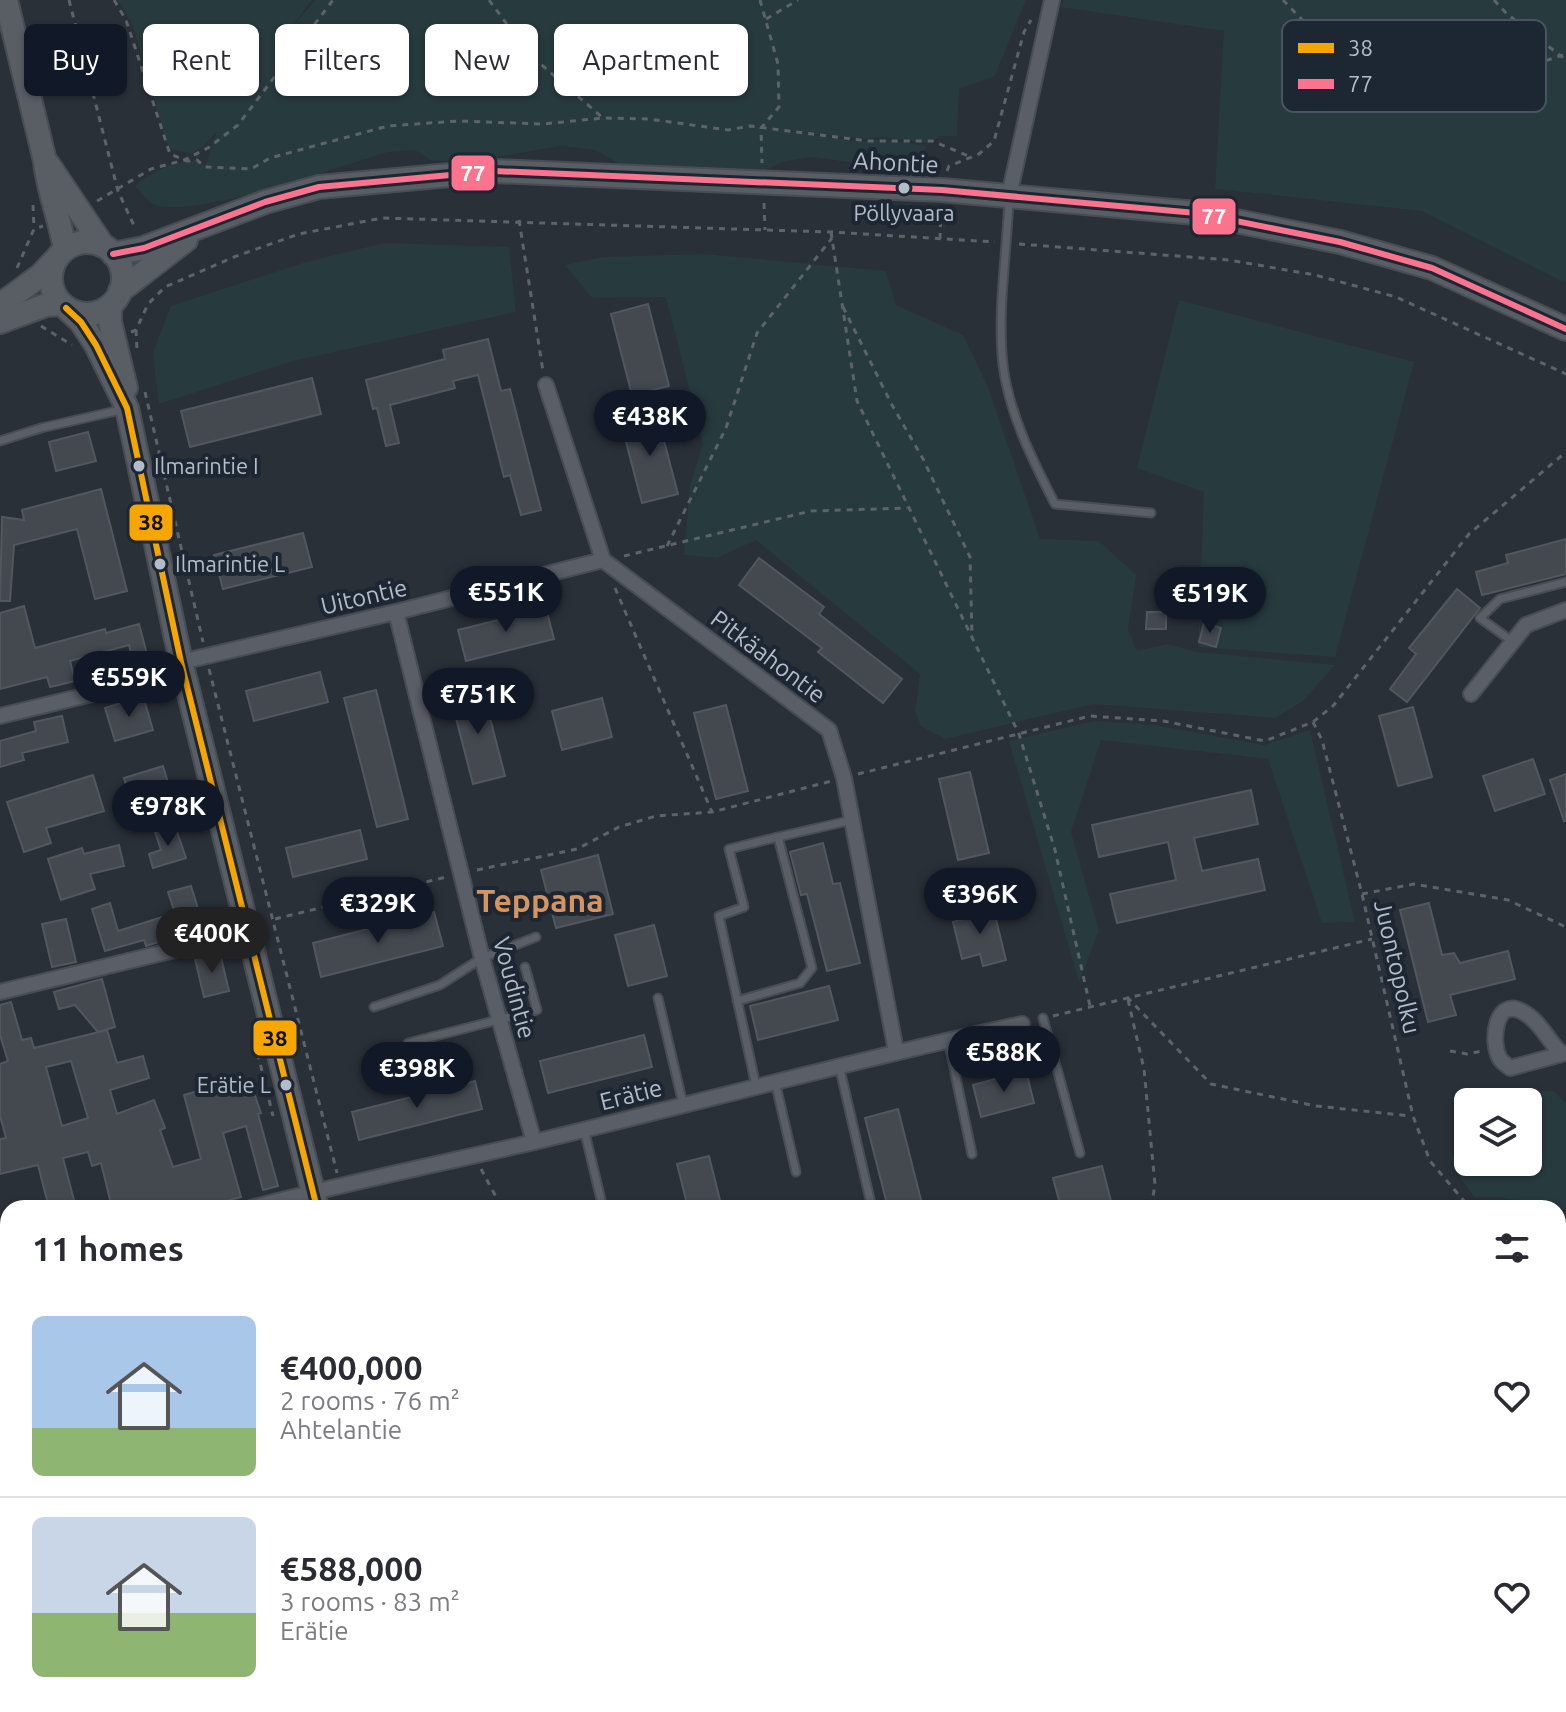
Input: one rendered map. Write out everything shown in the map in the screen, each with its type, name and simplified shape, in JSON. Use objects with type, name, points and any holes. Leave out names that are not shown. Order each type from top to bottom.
[{"type":"street","points":[[6,0],[45,161],[47,184],[60,218],[60,254],[50,279],[52,289],[64,306],[105,341]]},
{"type":"street","points":[[1009,196],[1052,0]]},
{"type":"street","points":[[45,161],[121,268],[123,277],[105,341],[116,387],[126,405],[182,667],[315,1200]]},
{"type":"street","name":"Ahontie","points":[[115,298],[148,257],[210,223],[265,202],[319,187],[494,171],[942,190],[1196,213],[1340,242],[1432,268],[1566,329]]},
{"type":"street","points":[[0,305],[41,275],[60,254],[83,242],[108,250]]},
{"type":"street","name":"Ahontie","points":[[108,250],[148,257]]},
{"type":"street","points":[[0,322],[46,305],[64,306],[86,315],[96,313],[115,298]]},
{"type":"street","points":[[546,385],[603,560]]},
{"type":"street","name":"Uitontie","points":[[0,716],[182,667],[206,656],[603,560]]},
{"type":"street","name":"Pitkäahontie","points":[[603,560],[829,730],[844,778],[896,1051]]},
{"type":"street","points":[[1471,694],[1526,625],[1566,610]]},
{"type":"street","name":"Voudintie","points":[[396,612],[482,958],[534,1142]]},
{"type":"street","points":[[0,992],[249,932]]},
{"type":"street","points":[[1520,1009],[1535,1020],[1550,1043],[1564,1053],[1510,1068],[1500,1058],[1495,1024],[1499,1016],[1520,1009]]},
{"type":"street","name":"Erätie","points":[[315,1200],[340,1185],[534,1142],[896,1051],[1022,1024]]},
{"type":"lane","points":[[1009,196],[1002,318],[1003,366],[1015,417],[1055,504],[1151,513]]},
{"type":"lane","points":[[0,441],[126,405]]},
{"type":"lane","points":[[1513,642],[1480,618],[1500,599],[1566,582]]},
{"type":"lane","points":[[756,1086],[719,916],[744,907],[729,849],[852,820]]},
{"type":"lane","points":[[737,1001],[800,983],[812,968],[778,837]]},
{"type":"lane","points":[[374,1007],[440,985],[482,958],[536,937]]},
{"type":"lane","points":[[408,1043],[537,1010],[525,967]]},
{"type":"lane","points":[[658,998],[683,1104]]},
{"type":"lane","points":[[1043,1018],[1080,1153]]},
{"type":"lane","points":[[948,1040],[972,1154]]},
{"type":"lane","points":[[839,1065],[870,1200]]},
{"type":"lane","points":[[775,1081],[796,1172]]},
{"type":"lane","points":[[584,1129],[601,1200]]},
{"type":"path","points":[[69,0],[118,191],[165,287]]},
{"type":"path","points":[[114,0],[126,20],[170,154],[184,160],[197,160],[205,167],[251,169],[270,158],[388,126],[471,120],[543,124],[603,118],[649,119],[728,130],[750,126],[867,141],[932,141],[971,157]]},
{"type":"path","points":[[118,191],[151,169],[184,160],[208,148],[238,125],[333,0]]},
{"type":"path","points":[[489,0],[529,54],[603,118]]},
{"type":"path","points":[[760,0],[778,64],[779,107],[761,128]]},
{"type":"path","points":[[766,19],[798,0]]},
{"type":"path","points":[[1283,0],[1302,20]]},
{"type":"path","points":[[1494,0],[1515,20]]},
{"type":"path","points":[[994,141],[1024,32],[1036,12]]},
{"type":"path","points":[[1546,43],[1565,57]]},
{"type":"path","points":[[137,353],[136,330],[148,304],[165,287],[234,257],[299,234],[382,218],[519,220],[831,232],[1229,260],[1315,275],[1396,297],[1566,374]]},
{"type":"path","points":[[519,220],[546,385]]},
{"type":"path","points":[[831,232],[857,401],[1019,734],[1055,850],[1090,1006]]},
{"type":"path","points":[[667,546],[726,428],[757,333],[832,238]]},
{"type":"path","points":[[842,303],[970,557],[972,638]]},
{"type":"path","points":[[37,323],[79,350],[136,330]]},
{"type":"path","points":[[143,381],[217,707],[275,919],[344,1200]]},
{"type":"path","points":[[275,919],[462,873],[577,849],[619,827],[656,816],[712,812],[1090,716],[1163,721],[1265,741],[1313,722],[1333,706],[1469,534],[1566,452]]},
{"type":"path","points":[[603,560],[811,511],[909,508]]},
{"type":"path","points":[[615,588],[712,812]]},
{"type":"path","name":"Juontopolku","points":[[1313,722],[1322,740],[1362,894],[1413,1116],[1430,1161],[1463,1200]]},
{"type":"path","points":[[1362,894],[1414,884],[1508,900],[1566,927]]},
{"type":"path","points":[[1043,1018],[1372,939]]},
{"type":"path","points":[[1127,997],[1211,1084],[1316,1106],[1413,1116]]},
{"type":"path","points":[[1127,997],[1144,1069],[1155,1185],[1152,1200]]},
{"type":"path","points":[[1450,1051],[1467,1054],[1497,1049]]},
{"type":"path","points":[[474,1155],[498,1200]]},
{"type":"green space","points":[[118,0],[312,0],[294,24],[275,24],[275,96],[409,96],[409,24],[295,24],[315,0],[1026,0],[995,76],[959,89],[957,136],[941,136],[928,143],[882,137],[860,139],[789,131],[860,142],[882,139],[926,146],[921,165],[905,171],[815,157],[785,161],[763,171],[622,165],[595,150],[559,146],[481,160],[432,161],[415,150],[388,152],[232,198],[172,207],[153,204],[135,186],[156,171],[180,162],[197,160],[205,166],[217,131],[203,147],[191,154],[172,149],[167,144],[153,96],[259,96],[259,24],[143,24],[143,61],[132,23]]},
{"type":"green space","points":[[1064,0],[1566,0],[1566,283],[1422,211],[1215,189],[1224,31],[1061,7]]},
{"type":"green space","points":[[384,243],[509,247],[516,312],[293,361],[159,404],[153,353],[171,306],[306,262]]},
{"type":"green space","points":[[704,254],[886,271],[896,305],[963,335],[988,387],[1040,539],[1099,541],[1136,575],[1128,630],[1137,651],[1167,644],[1197,652],[1335,665],[1303,701],[1275,718],[1093,704],[945,739],[921,726],[915,712],[920,674],[756,540],[717,558],[684,555],[690,485],[703,444],[666,297],[592,298],[565,265],[603,257]]},
{"type":"green space","points":[[1179,300],[1414,362],[1335,657],[1198,647],[1204,492],[1137,468]]},
{"type":"green space","points":[[1094,721],[1155,725],[1264,745],[1310,730],[1355,922],[1322,923],[1268,759],[1101,740],[1071,832],[1099,931],[1079,982],[1009,741]]},
{"type":"green space","points":[[1542,1091],[1554,1091],[1566,1104],[1566,1200],[1474,1197],[1459,1176],[1542,1176]]},
{"type":"building","points":[[648,304],[669,386],[632,395],[611,314]]},
{"type":"building","points":[[488,339],[501,391],[510,389],[541,510],[521,515],[510,475],[504,477],[478,375],[453,381],[455,388],[390,405],[399,443],[386,446],[377,408],[373,409],[366,380],[445,359],[443,350]]},
{"type":"building","points":[[312,378],[321,414],[190,447],[181,411]]},
{"type":"building","points":[[657,414],[678,494],[642,503],[621,423]]},
{"type":"building","points":[[88,432],[96,461],[56,471],[49,442]]},
{"type":"building","points":[[101,489],[127,591],[95,599],[77,529],[14,545],[10,601],[0,601],[2,517],[24,520],[22,510]]},
{"type":"building","points":[[303,533],[312,567],[223,589],[214,555]]},
{"type":"building","points":[[1566,539],[1566,574],[1482,595],[1476,572],[1508,563],[1506,555]]},
{"type":"building","points":[[759,558],[824,607],[819,614],[902,679],[883,703],[818,652],[822,648],[739,585]]},
{"type":"building","points":[[1457,589],[1480,608],[1407,702],[1390,689],[1416,654],[1409,648]]},
{"type":"building","points":[[24,606],[35,648],[105,629],[106,633],[139,624],[150,666],[135,670],[129,645],[70,661],[75,681],[50,687],[47,677],[0,689],[0,613]]},
{"type":"building","points":[[546,608],[554,639],[466,661],[458,630]]},
{"type":"building","points":[[1147,612],[1166,612],[1166,629],[1146,629]]},
{"type":"building","points":[[1204,623],[1221,628],[1216,647],[1199,642]]},
{"type":"building","points":[[320,672],[328,702],[254,721],[246,691]]},
{"type":"building","points":[[482,687],[505,776],[473,784],[450,695]]},
{"type":"building","points":[[376,690],[408,819],[377,827],[344,698]]},
{"type":"building","points":[[143,696],[153,730],[115,741],[105,708]]},
{"type":"building","points":[[602,698],[612,737],[562,750],[552,711]]},
{"type":"building","points":[[726,705],[748,791],[716,799],[694,713]]},
{"type":"building","points":[[1413,707],[1432,777],[1398,786],[1379,716]]},
{"type":"building","points":[[62,716],[68,742],[22,753],[24,760],[0,767],[0,741],[36,731],[34,722]]},
{"type":"building","points":[[1533,759],[1545,794],[1495,811],[1483,776]]},
{"type":"building","points":[[163,766],[173,799],[134,811],[124,778]]},
{"type":"building","points":[[970,772],[989,853],[958,860],[939,779]]},
{"type":"building","points":[[1566,774],[1566,821],[1564,821],[1550,780]]},
{"type":"building","points":[[93,775],[104,811],[46,828],[51,843],[24,852],[7,802]]},
{"type":"building","points":[[1251,790],[1258,824],[1194,838],[1202,871],[1258,859],[1265,890],[1117,923],[1110,894],[1176,880],[1168,842],[1099,857],[1092,825]]},
{"type":"building","points":[[175,826],[186,858],[153,868],[149,854],[161,850],[155,832]]},
{"type":"building","points":[[360,830],[367,859],[293,877],[286,848]]},
{"type":"building","points":[[823,843],[833,884],[840,883],[860,963],[827,971],[807,894],[801,895],[790,852]]},
{"type":"building","points":[[119,845],[124,866],[90,874],[95,889],[61,900],[48,859],[82,848],[84,854]]},
{"type":"building","points":[[598,855],[613,914],[556,928],[541,870]]},
{"type":"building","points":[[191,886],[204,928],[146,946],[144,940],[105,951],[92,909],[110,903],[118,931],[175,913],[168,892]]},
{"type":"building","points":[[992,903],[1006,960],[983,966],[980,954],[962,959],[953,922],[970,917],[968,909]]},
{"type":"building","points":[[1429,903],[1442,955],[1454,953],[1460,963],[1508,951],[1515,979],[1450,995],[1456,1015],[1428,1022],[1400,910]]},
{"type":"building","points":[[434,912],[443,946],[321,977],[313,943]]},
{"type":"building","points":[[66,919],[76,962],[52,967],[42,924]]},
{"type":"building","points":[[654,925],[667,976],[628,986],[615,935]]},
{"type":"building","points":[[220,953],[229,991],[204,997],[195,959]]},
{"type":"building","points":[[102,979],[115,1027],[98,1032],[75,1005],[59,1009],[54,992]]},
{"type":"building","points":[[829,986],[838,1020],[758,1040],[750,1006]]},
{"type":"building","points":[[11,1002],[22,1040],[31,1038],[34,1048],[107,1030],[117,1063],[143,1056],[149,1078],[110,1090],[117,1114],[154,1100],[165,1128],[160,1130],[173,1167],[201,1159],[184,1095],[249,1078],[261,1113],[258,1114],[278,1186],[263,1190],[246,1126],[223,1133],[241,1197],[230,1200],[110,1200],[101,1163],[92,1166],[88,1152],[63,1158],[74,1200],[47,1200],[38,1165],[0,1174],[0,1139],[6,1138],[0,1116],[0,1064],[8,1061],[0,1035],[0,1005]],"holes":[[[71,1061],[88,1118],[62,1126],[46,1067]]]},
{"type":"building","points":[[644,1035],[652,1067],[548,1093],[540,1061]]},
{"type":"building","points":[[1026,1071],[1034,1103],[981,1117],[973,1085]]},
{"type":"building","points":[[475,1081],[482,1109],[359,1140],[352,1112]]},
{"type":"building","points":[[898,1109],[921,1200],[886,1200],[865,1118]]},
{"type":"building","points":[[709,1156],[720,1200],[686,1200],[677,1164]]},
{"type":"building","points":[[1102,1166],[1111,1200],[1059,1200],[1053,1178]]},
{"type":"transit line","name":"77","points":[[113,254],[144,248],[265,202],[319,187],[494,171],[942,190],[1196,213],[1340,242],[1432,268],[1566,329]]},
{"type":"transit line","name":"38","points":[[66,308],[81,322],[96,345],[127,408],[181,662],[315,1200]]},
{"type":"place","name":"Pöllyvaara","points":[[904,188]]},
{"type":"place","name":"Ilmarintie I","points":[[139,466]]},
{"type":"place","name":"Ilmarintie L","points":[[160,564]]},
{"type":"place","name":"Erätie L","points":[[286,1085]]},
{"type":"district","name":"Teppana","points":[[540,901]]}]
